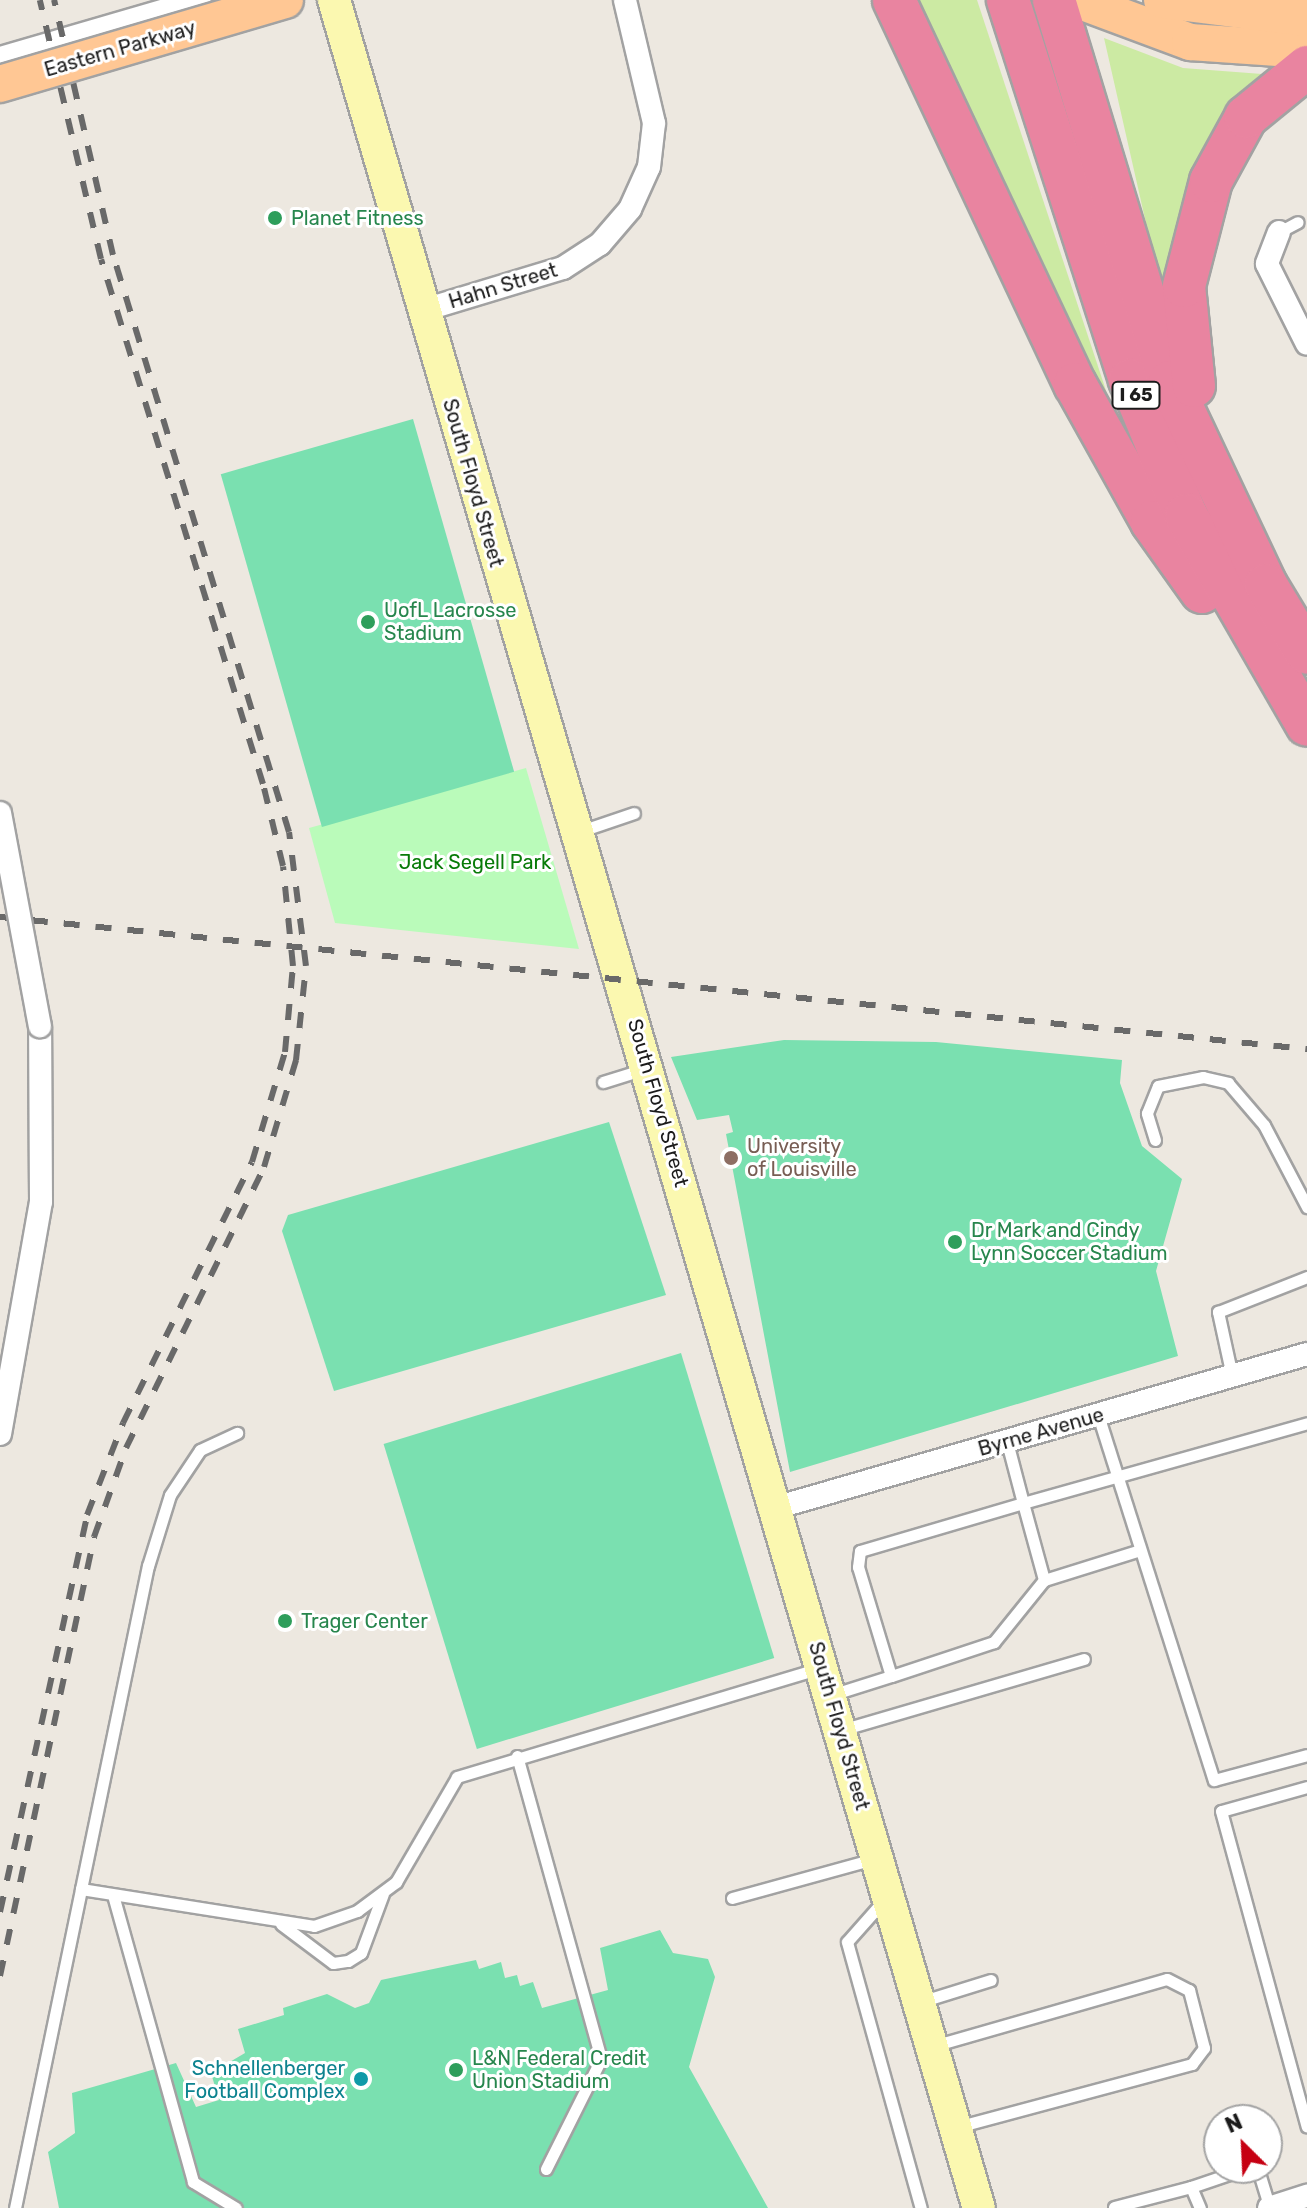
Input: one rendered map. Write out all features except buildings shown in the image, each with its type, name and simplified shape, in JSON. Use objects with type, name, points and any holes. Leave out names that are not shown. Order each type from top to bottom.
[{"type":"highway","points":[[894,0],[1030,295],[1131,486],[1198,592],[1228,595]]},
{"type":"highway","name":"I 65","points":[[1008,0],[1130,380],[1186,515],[1228,595],[1307,725]]},
{"type":"highway","name":"I 65","points":[[1061,1],[1074,63],[1151,326],[1219,489],[1307,653]]},
{"type":"highway","points":[[1219,489],[1184,335],[1190,250],[1230,142],[1262,100],[1307,67]]},
{"type":"main road","name":"Eastern Parkway","points":[[0,58],[199,0]]},
{"type":"main road","name":"Eastern Parkway","points":[[0,84],[285,0]]},
{"type":"main road","points":[[1162,0],[1197,7],[1307,18]]},
{"type":"main road","points":[[1197,7],[1249,0]]},
{"type":"main road","points":[[1061,1],[1190,42],[1307,50]]},
{"type":"street","name":"South Floyd Street","points":[[334,0],[575,833],[649,1068],[979,2208]]},
{"type":"street","name":"Hahn Street","points":[[424,310],[563,268],[600,244],[630,209],[649,167],[654,123],[625,0]]},
{"type":"street","points":[[1288,227],[1267,264],[1300,313],[1307,344]]},
{"type":"street","points":[[0,813],[33,968],[44,1125],[32,1268],[2,1423]]},
{"type":"street","name":"Byrne Avenue","points":[[775,1508],[1307,1354]]},
{"type":"street","points":[[1270,2208],[1304,2201]]},
{"type":"lane","points":[[575,833],[634,813]]},
{"type":"lane","points":[[603,1082],[649,1068]]},
{"type":"lane","points":[[1155,1140],[1147,1113],[1158,1086],[1203,1077],[1228,1083],[1264,1125],[1307,1207]]},
{"type":"lane","points":[[1232,1376],[1218,1312],[1307,1277]]},
{"type":"lane","points":[[1098,1415],[1137,1551],[1214,1780],[1307,1755]]},
{"type":"lane","points":[[891,1676],[858,1567],[860,1551],[1307,1423]]},
{"type":"lane","points":[[15,2208],[148,1566],[170,1495],[200,1450],[237,1433]]},
{"type":"lane","points":[[1007,1442],[1044,1580]]},
{"type":"lane","points":[[81,1889],[280,1924],[314,1926],[383,1893],[417,1856],[447,1787],[517,1756],[826,1682],[891,1676],[994,1642],[1044,1580],[1137,1551]]},
{"type":"lane","points":[[840,1731],[1084,1659]]},
{"type":"lane","points":[[517,1756],[601,2059],[546,2169]]},
{"type":"lane","points":[[1307,1787],[1221,1811],[1307,2127]]},
{"type":"lane","points":[[732,1898],[877,1858]]},
{"type":"lane","points":[[280,1924],[333,1963],[348,1961],[361,1953],[383,1893]]},
{"type":"lane","points":[[113,1895],[193,2182],[236,2208]]},
{"type":"lane","points":[[888,1896],[847,1942],[921,2208]]},
{"type":"lane","points":[[932,2047],[1167,1979],[1189,1990],[1204,2048],[1192,2064],[955,2127]]},
{"type":"lane","points":[[919,2002],[991,1980]]},
{"type":"lane","points":[[1114,2207],[1191,2187],[1247,2168],[1260,2176],[1270,2208]]},
{"type":"lane","points":[[1191,2187],[1200,2208]]},
{"type":"green space","points":[[904,0],[977,0],[1122,439]]},
{"type":"green space","points":[[1104,38],[1183,68],[1277,75],[1169,296],[1153,254]]},
{"type":"green space","name":"UofL Lacrosse Stadium","points":[[413,419],[514,772],[322,827],[221,474]]},
{"type":"green space","name":"Jack Segell Park","points":[[526,768],[579,949],[335,923],[309,828]]},
{"type":"green space","name":"Dr Mark and Cindy Lynn Soccer Stadium","points":[[784,1040],[936,1042],[1122,1060],[1120,1083],[1142,1146],[1182,1179],[1156,1271],[1178,1356],[790,1472],[726,1134],[733,1132],[729,1115],[697,1120],[671,1057]]},
{"type":"green space","points":[[609,1122],[666,1295],[334,1391],[282,1231],[288,1215]]},
{"type":"green space","points":[[681,1353],[774,1658],[477,1749],[384,1444]]},
{"type":"green space","name":"L&N Federal Credit Union Stadium","points":[[660,1930],[673,1953],[708,1959],[715,1977],[689,2067],[768,2208],[59,2208],[48,2152],[75,2133],[72,2093],[176,2063],[196,2107],[219,2100],[211,2073],[245,2053],[238,2029],[284,2015],[283,2008],[327,1994],[355,2008],[369,2003],[381,1980],[476,1960],[479,1969],[501,1962],[505,1978],[517,1975],[520,1986],[533,1982],[542,2008],[608,1990],[600,1948]]},
{"type":"railway","points":[[0,1912],[87,1515],[123,1423],[252,1162],[285,1052],[293,966],[283,866],[263,784],[101,259],[40,0]]},
{"type":"railway","points":[[0,1976],[94,1537],[126,1448],[264,1167],[296,1060],[306,966],[289,832],[113,255],[54,0]]},
{"type":"railway","points":[[0,917],[1307,1049]]},
{"type":"place","name":"Planet Fitness","points":[[275,218]]},
{"type":"place","name":"UofL Lacrosse Stadium","points":[[368,622]]},
{"type":"place","name":"University of Louisville","points":[[731,1158]]},
{"type":"place","name":"Dr Mark and Cindy Lynn Soccer Stadium","points":[[955,1242]]},
{"type":"place","name":"Trager Center","points":[[285,1621]]},
{"type":"place","name":"L&N Federal Credit Union Stadium","points":[[456,2070]]},
{"type":"place","name":"Schnellenberger Football Complex","points":[[361,2079]]}]
